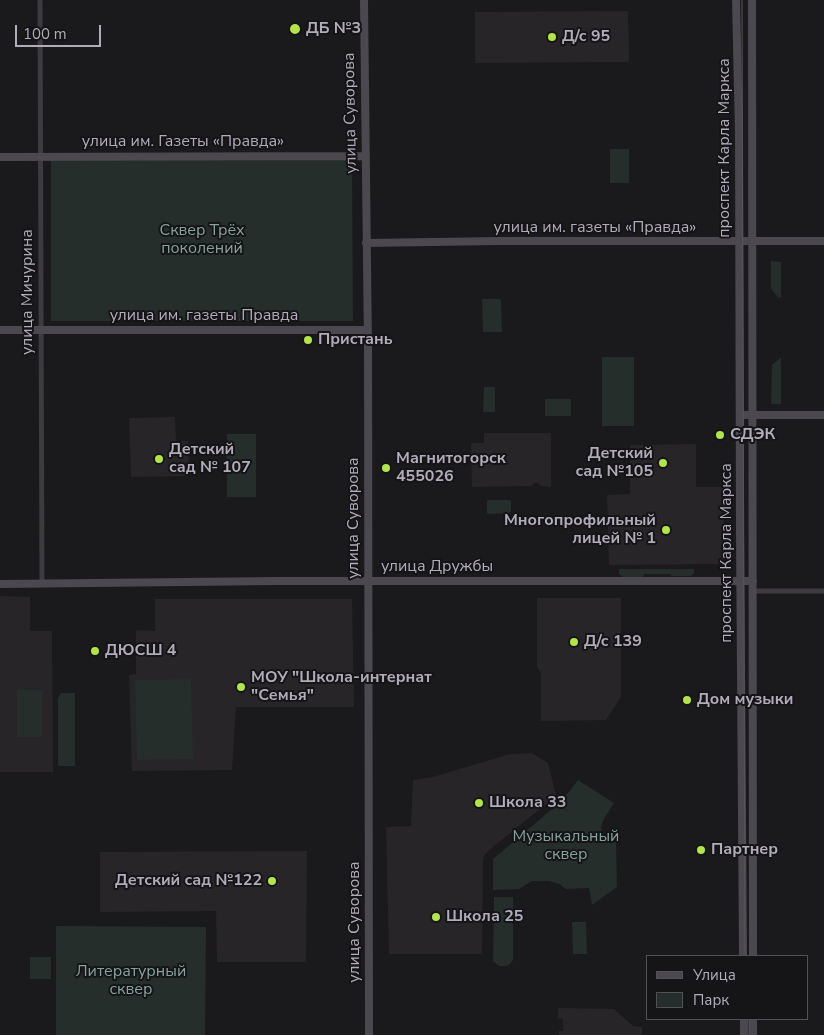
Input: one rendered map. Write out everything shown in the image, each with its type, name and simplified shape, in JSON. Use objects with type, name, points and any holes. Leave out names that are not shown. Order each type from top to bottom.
[{"type":"main road","name":"улица Суворова","points":[[364,0],[369,1035]]},
{"type":"main road","name":"проспект Карла Маркса","points":[[736,0],[739,134],[743,955]]},
{"type":"main road","name":"проспект Карла Маркса","points":[[752,0],[753,955]]},
{"type":"main road","name":"улица им. Газеты «Правда»","points":[[0,157],[365,156]]},
{"type":"main road","name":"улица им. газеты «Правда»","points":[[366,243],[499,241],[824,242]]},
{"type":"main road","points":[[0,330],[41,331]]},
{"type":"main road","name":"улица им. газеты Правда","points":[[41,331],[367,330]]},
{"type":"main road","points":[[740,415],[824,415]]},
{"type":"main road","name":"улица Дружбы","points":[[0,584],[753,580]]},
{"type":"main road","points":[[740,591],[753,591]]},
{"type":"main road","points":[[744,1020],[744,1035]]},
{"type":"main road","points":[[753,1020],[753,1035]]},
{"type":"street","name":"улица Мичурина","points":[[40,0],[42,584]]},
{"type":"street","points":[[753,591],[824,591]]},
{"type":"shaded area","name":"Д/с 95","points":[[628,11],[629,62],[475,63],[475,12]]},
{"type":"shaded area","name":"Детский сад № 107","points":[[175,417],[176,441],[188,441],[189,476],[131,477],[129,418]]},
{"type":"shaded area","points":[[484,433],[551,433],[551,487],[534,483],[532,486],[472,487],[471,443],[484,443]]},
{"type":"shaded area","name":"Многопрофильный лицей № 1","points":[[696,444],[696,487],[724,487],[723,564],[609,565],[607,495],[630,494],[630,445]]},
{"type":"shaded area","points":[[0,596],[30,597],[30,631],[52,631],[53,772],[0,772]]},
{"type":"shaded area","points":[[537,598],[621,598],[621,697],[606,720],[541,721],[541,673],[537,667]]},
{"type":"shaded area","name":"МОУ \"Школа-интернат \"Семья\"","points":[[155,599],[352,599],[354,707],[236,707],[232,770],[132,771],[129,675],[136,674],[136,630],[155,631]]},
{"type":"shaded area","points":[[532,753],[548,763],[556,795],[488,851],[483,858],[482,954],[389,954],[386,827],[411,826],[413,780],[433,777],[510,754]]},
{"type":"shaded area","points":[[307,851],[306,962],[217,962],[216,911],[100,912],[100,852]]},
{"type":"shaded area","points":[[558,1008],[614,1009],[633,1026],[642,1027],[642,1035],[559,1035],[559,1031],[563,1031],[563,1019],[558,1018]]},
{"type":"green space","points":[[610,149],[629,149],[629,183],[610,183]]},
{"type":"green space","name":"Сквер Трёх поколений","points":[[51,160],[352,160],[353,321],[51,321]]},
{"type":"green space","points":[[771,261],[781,262],[781,298],[771,289]]},
{"type":"green space","points":[[482,299],[501,299],[502,332],[483,332]]},
{"type":"green space","points":[[602,357],[634,357],[634,426],[602,426]]},
{"type":"green space","points":[[780,358],[781,404],[771,404],[772,365]]},
{"type":"green space","points":[[484,387],[495,387],[495,412],[483,412]]},
{"type":"green space","points":[[545,399],[571,399],[571,416],[545,416]]},
{"type":"green space","points":[[227,434],[256,434],[256,497],[227,497]]},
{"type":"green space","points":[[488,500],[509,500],[511,501],[511,511],[509,513],[489,514],[487,513]]},
{"type":"green space","points":[[619,569],[694,569],[694,573],[691,576],[644,574],[643,577],[623,577],[619,574]]},
{"type":"green space","points":[[191,679],[193,759],[137,760],[135,680]]},
{"type":"green space","points":[[17,690],[42,690],[42,737],[17,737]]},
{"type":"green space","points":[[61,693],[75,693],[75,766],[58,766],[58,698]]},
{"type":"green space","name":"Музыкальный сквер","points":[[578,780],[614,803],[601,827],[603,837],[611,842],[616,842],[617,887],[592,905],[589,888],[566,889],[559,884],[549,881],[532,881],[519,889],[493,890],[493,859],[552,809]]},
{"type":"green space","points":[[494,897],[513,897],[513,960],[506,966],[499,966],[493,961]]},
{"type":"green space","points":[[572,922],[586,922],[587,954],[573,954]]},
{"type":"green space","name":"Литературный сквер","points":[[56,926],[206,927],[205,1035],[56,1035]]},
{"type":"green space","points":[[30,957],[51,957],[51,979],[30,979]]},
{"type":"tram line","points":[[742,0],[745,955]]},
{"type":"tram line","points":[[749,1020],[749,1035]]},
{"type":"place","name":"ДБ №3","points":[[295,29]]},
{"type":"place","name":"Д/с 95","points":[[552,37]]},
{"type":"place","name":"Пристань","points":[[308,340]]},
{"type":"place","name":"СДЭК","points":[[720,435]]},
{"type":"place","name":"Детский сад № 107","points":[[159,459]]},
{"type":"place","name":"Детский сад №105","points":[[663,463]]},
{"type":"place","name":"Магнитогорск 455026","points":[[386,468]]},
{"type":"place","name":"Многопрофильный лицей № 1","points":[[666,530]]},
{"type":"place","name":"Д/с 139","points":[[574,642]]},
{"type":"place","name":"ДЮСШ 4","points":[[95,651]]},
{"type":"place","name":"МОУ \"Школа-интернат \"Семья\"","points":[[241,687]]},
{"type":"place","name":"Дом музыки","points":[[687,700]]},
{"type":"place","name":"Школа 33","points":[[479,803]]},
{"type":"place","name":"Партнер","points":[[701,850]]},
{"type":"place","name":"Детский сад №122","points":[[272,881]]},
{"type":"place","name":"Школа 25","points":[[436,917]]}]
